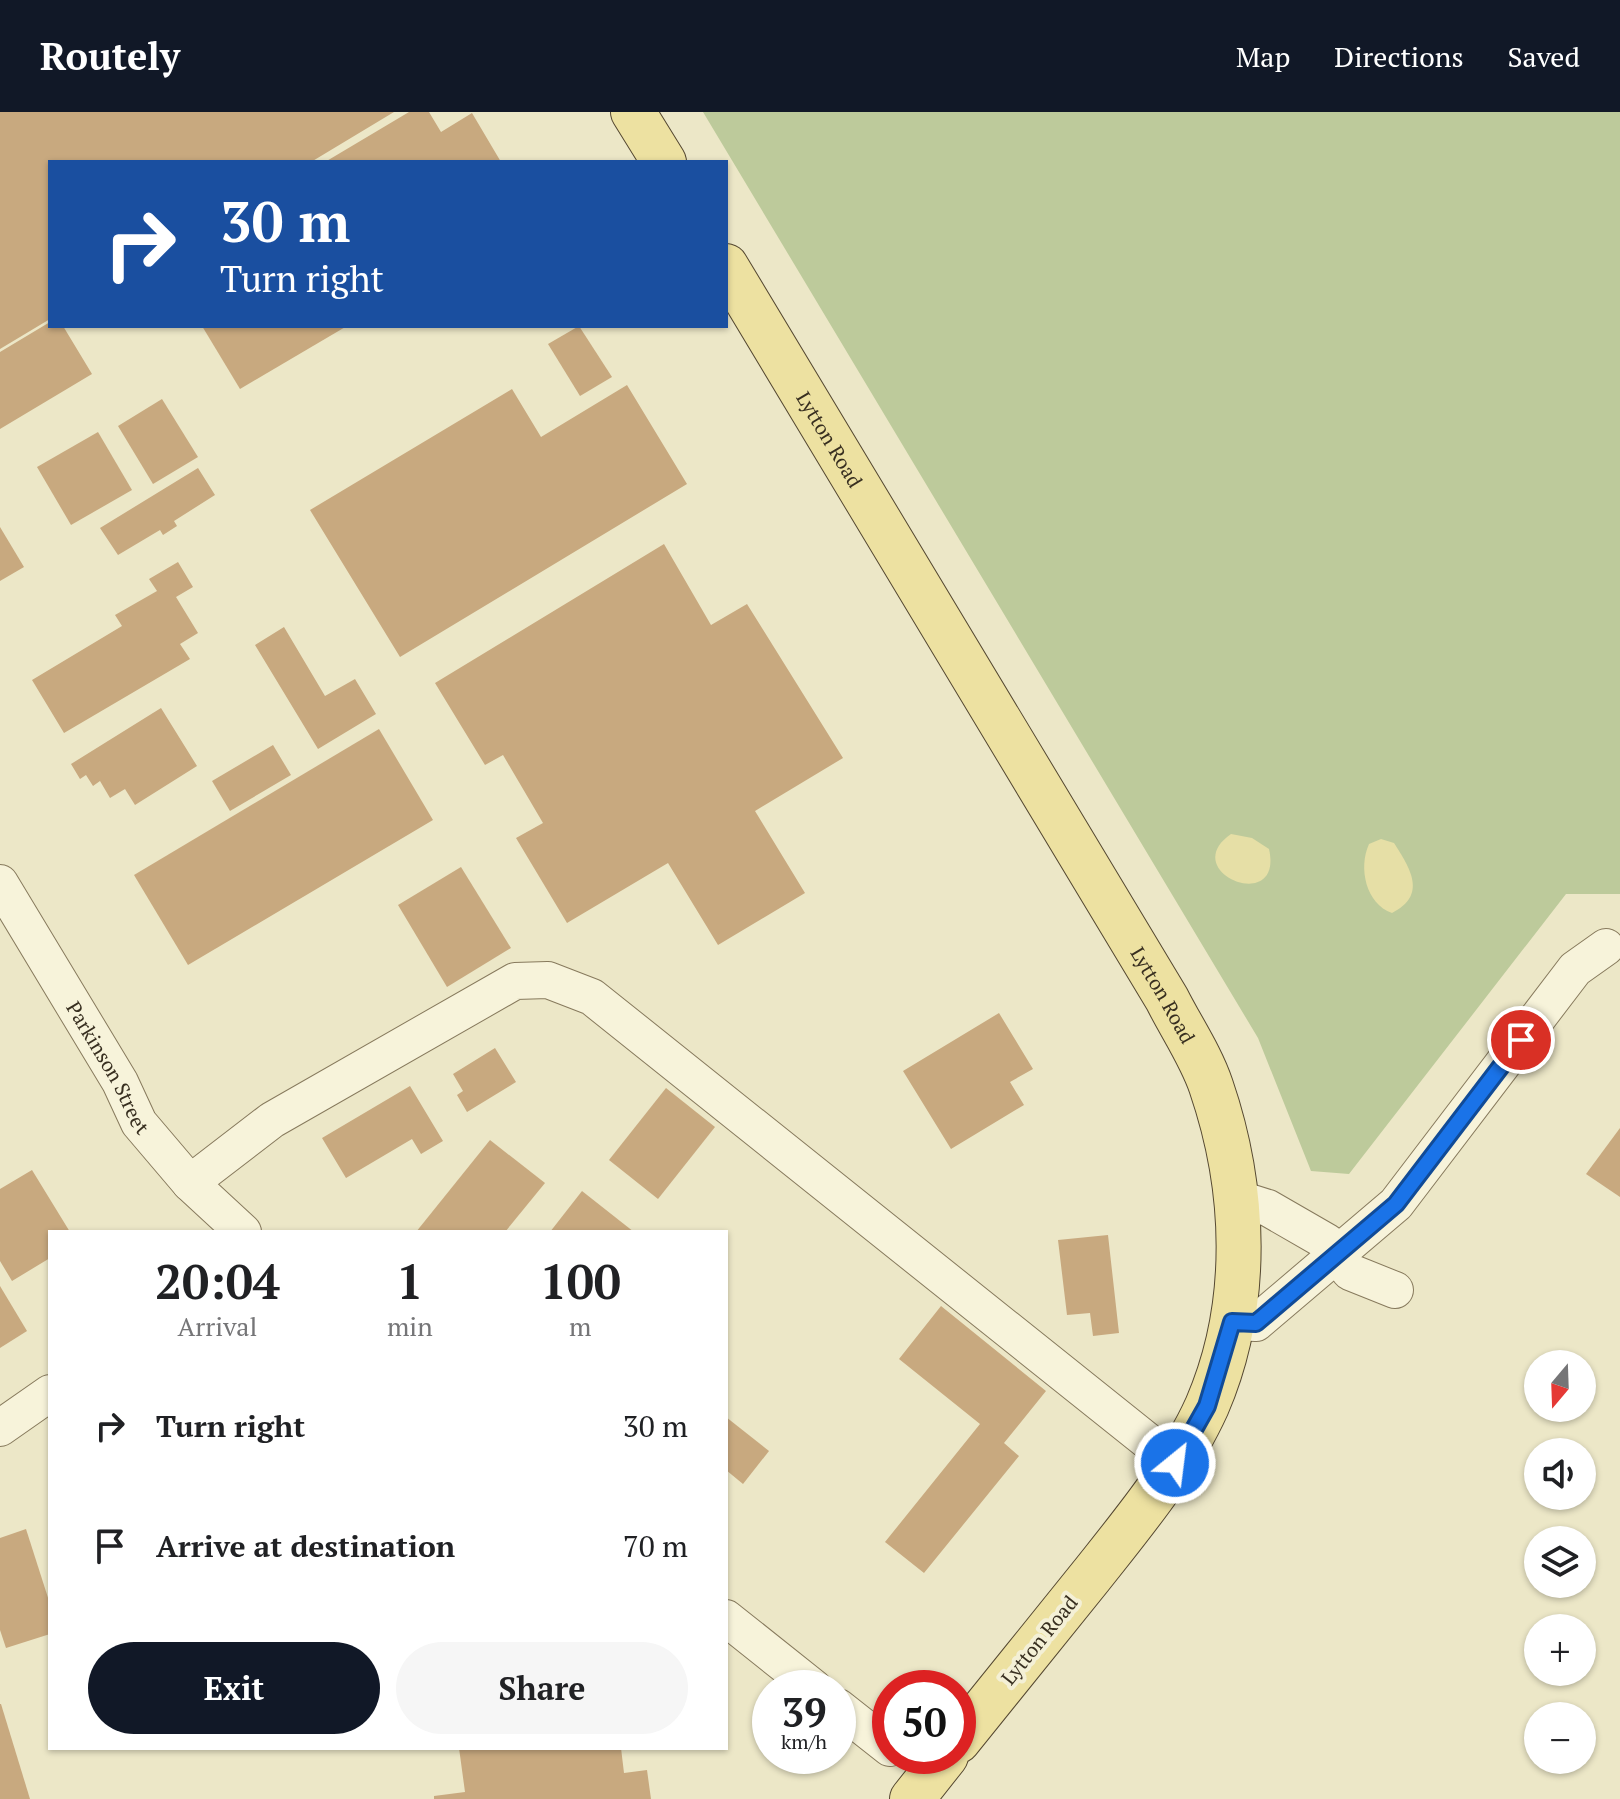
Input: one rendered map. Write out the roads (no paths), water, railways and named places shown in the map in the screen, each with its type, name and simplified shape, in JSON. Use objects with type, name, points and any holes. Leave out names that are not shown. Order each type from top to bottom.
[{"type":"main road","points":[[633,112],[663,160]]},
{"type":"main road","name":"Lytton Road","points":[[728,269],[1167,999],[1210,1082],[1229,1149],[1239,1247],[1237,1299],[1207,1406],[1175,1463],[1135,1521],[976,1719]]},
{"type":"street","name":"Parkinson Street","points":[[0,883],[120,1082],[139,1123],[221,1225]]},
{"type":"street","points":[[1232,1322],[1256,1323],[1396,1204],[1575,969],[1606,947]]},
{"type":"street","points":[[190,1183],[272,1120],[515,981],[548,980],[592,997],[1175,1463]]},
{"type":"street","points":[[1236,1198],[1268,1208],[1327,1242],[1350,1272],[1395,1290]]},
{"type":"street","points":[[0,1428],[48,1394]]},
{"type":"street","points":[[728,1620],[791,1670]]},
{"type":"street","points":[[856,1721],[872,1734]]}]
